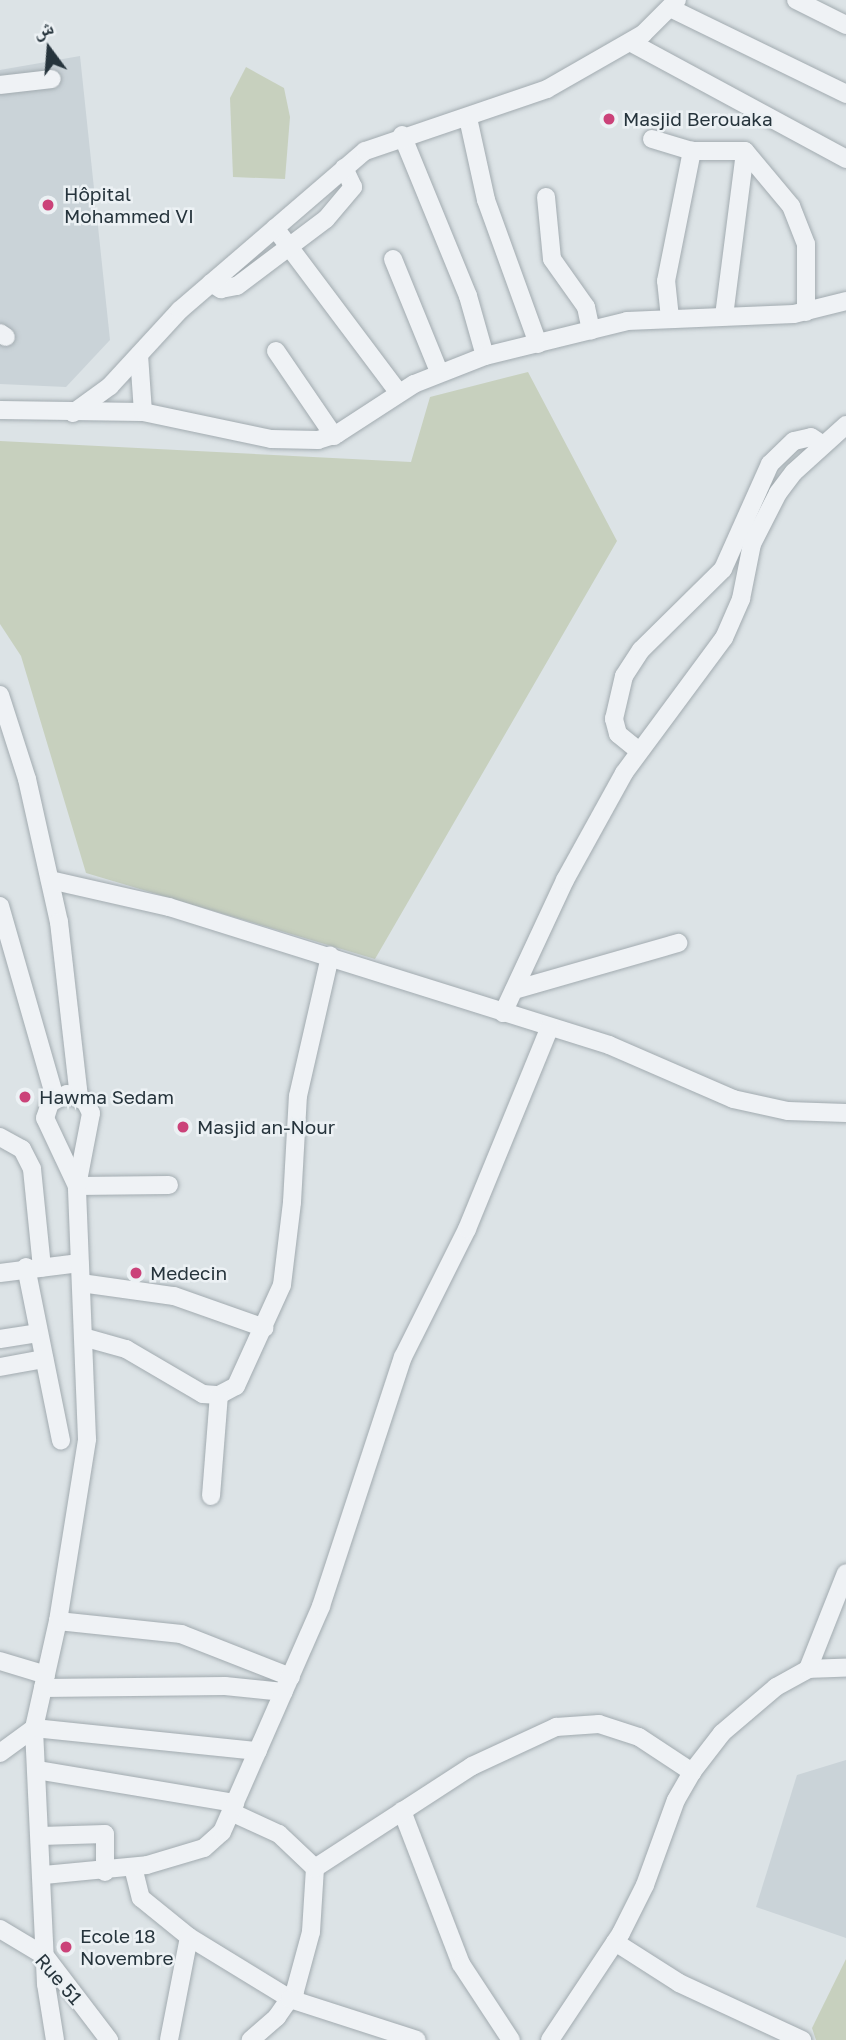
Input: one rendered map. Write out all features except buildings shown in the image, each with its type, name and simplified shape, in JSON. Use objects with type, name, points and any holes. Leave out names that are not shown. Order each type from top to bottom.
[{"type":"street","points":[[796,0],[846,25]]},
{"type":"street","points":[[73,413],[110,386],[180,310],[365,150],[401,135],[468,118],[547,89],[630,42],[673,4],[846,94]]},
{"type":"street","points":[[630,42],[846,159]]},
{"type":"street","points":[[0,85],[52,79]]},
{"type":"street","points":[[468,118],[486,200],[538,344]]},
{"type":"street","points":[[401,135],[468,296],[485,356]]},
{"type":"street","points":[[652,139],[692,151],[744,152],[791,206],[806,244],[806,312]]},
{"type":"street","points":[[670,318],[666,281],[692,151]]},
{"type":"street","points":[[724,316],[744,152]]},
{"type":"street","points":[[211,283],[221,289],[237,286],[344,201],[353,187],[344,168]]},
{"type":"street","points":[[546,197],[552,259],[586,307],[591,330]]},
{"type":"street","points":[[275,228],[399,393]]},
{"type":"street","points":[[393,259],[439,372]]},
{"type":"street","points":[[0,410],[142,412],[271,439],[334,436],[399,393],[439,372],[485,356],[591,330],[670,318],[806,312],[846,301]]},
{"type":"street","points":[[276,351],[334,436]]},
{"type":"street","points":[[139,355],[142,412]]},
{"type":"street","points":[[503,1013],[565,880],[639,751],[724,639],[764,520],[786,481],[846,425]]},
{"type":"street","points":[[639,751],[618,734],[614,719],[624,676],[641,650],[723,569],[769,464],[794,441],[811,438],[823,445]]},
{"type":"street","points":[[0,695],[27,779],[50,880],[66,967],[79,1097],[91,1113],[77,1186],[88,1439],[58,1620],[34,1728],[44,1875],[45,1956],[55,2040]]},
{"type":"street","points":[[50,880],[169,907],[609,1045],[733,1099],[788,1111],[846,1113]]},
{"type":"street","points":[[0,906],[55,1098],[45,1118],[77,1186]]},
{"type":"street","points":[[514,990],[678,943]]},
{"type":"street","points":[[83,1337],[126,1349],[188,1388],[219,1395],[236,1386],[265,1328],[286,1261],[298,1096],[330,956]]},
{"type":"street","points":[[44,1875],[106,1872],[133,1867],[204,1848],[222,1832],[321,1606],[399,1367],[467,1229],[550,1027]]},
{"type":"street","points":[[55,1098],[79,1097]]},
{"type":"street","points":[[56,1137],[69,1140],[86,1132]]},
{"type":"street","points":[[0,1137],[22,1149],[32,1169],[38,1333],[61,1441]]},
{"type":"street","points":[[77,1186],[169,1185]]},
{"type":"street","points":[[0,1273],[79,1263]]},
{"type":"street","points":[[81,1283],[174,1296],[265,1328]]},
{"type":"street","points":[[0,1339],[38,1333]]},
{"type":"street","points":[[0,1367],[44,1359]]},
{"type":"street","points":[[211,1496],[219,1395]]},
{"type":"street","points":[[808,1669],[846,1573]]},
{"type":"street","points":[[58,1620],[181,1634],[287,1685]]},
{"type":"street","points":[[0,1661],[45,1681],[287,1685]]},
{"type":"street","points":[[550,2040],[615,1942],[692,1772],[722,1733],[776,1687],[808,1669],[846,1668]]},
{"type":"street","points":[[315,1868],[510,1745],[556,1727],[599,1724],[639,1737],[692,1772]]},
{"type":"street","points":[[0,1754],[34,1728],[258,1751]]},
{"type":"street","points":[[37,1770],[233,1808],[278,1834],[315,1868]]},
{"type":"street","points":[[402,1811],[461,1964],[511,2040]]},
{"type":"street","points":[[41,1836],[105,1834],[106,1872]]},
{"type":"street","points":[[133,1867],[141,1898],[189,1937],[290,1999],[417,2040]]},
{"type":"street","points":[[251,2040],[290,1999],[309,1943],[315,1868]]},
{"type":"street","name":"Rue 51","points":[[0,1929],[45,1956],[109,2040]]},
{"type":"street","points":[[169,2040],[189,1937]]},
{"type":"street","points":[[615,1942],[679,1983],[802,2040]]},
{"type":"shaded area","name":"Hôpital Mohammed VI","points":[[80,56],[110,340],[66,387],[0,384],[0,70]]},
{"type":"shaded area","points":[[846,1760],[846,1938],[756,1907],[797,1775]]},
{"type":"green space","points":[[246,67],[284,88],[290,117],[285,179],[233,177],[230,98]]},
{"type":"green space","points":[[528,372],[617,541],[375,959],[86,873],[21,656],[0,624],[0,441],[411,462],[430,397]]},
{"type":"green space","points":[[846,1959],[846,2040],[816,2040],[812,2028]]},
{"type":"place","name":"Masjid Berouaka","points":[[609,119]]},
{"type":"place","name":"Hôpital Mohammed VI","points":[[48,205]]},
{"type":"place","name":"Hawma Sedam","points":[[25,1097]]},
{"type":"place","name":"Masjid an-Nour","points":[[183,1127]]},
{"type":"place","name":"Medecin","points":[[136,1273]]},
{"type":"place","name":"Ecole 18 Novembre","points":[[66,1947]]}]
